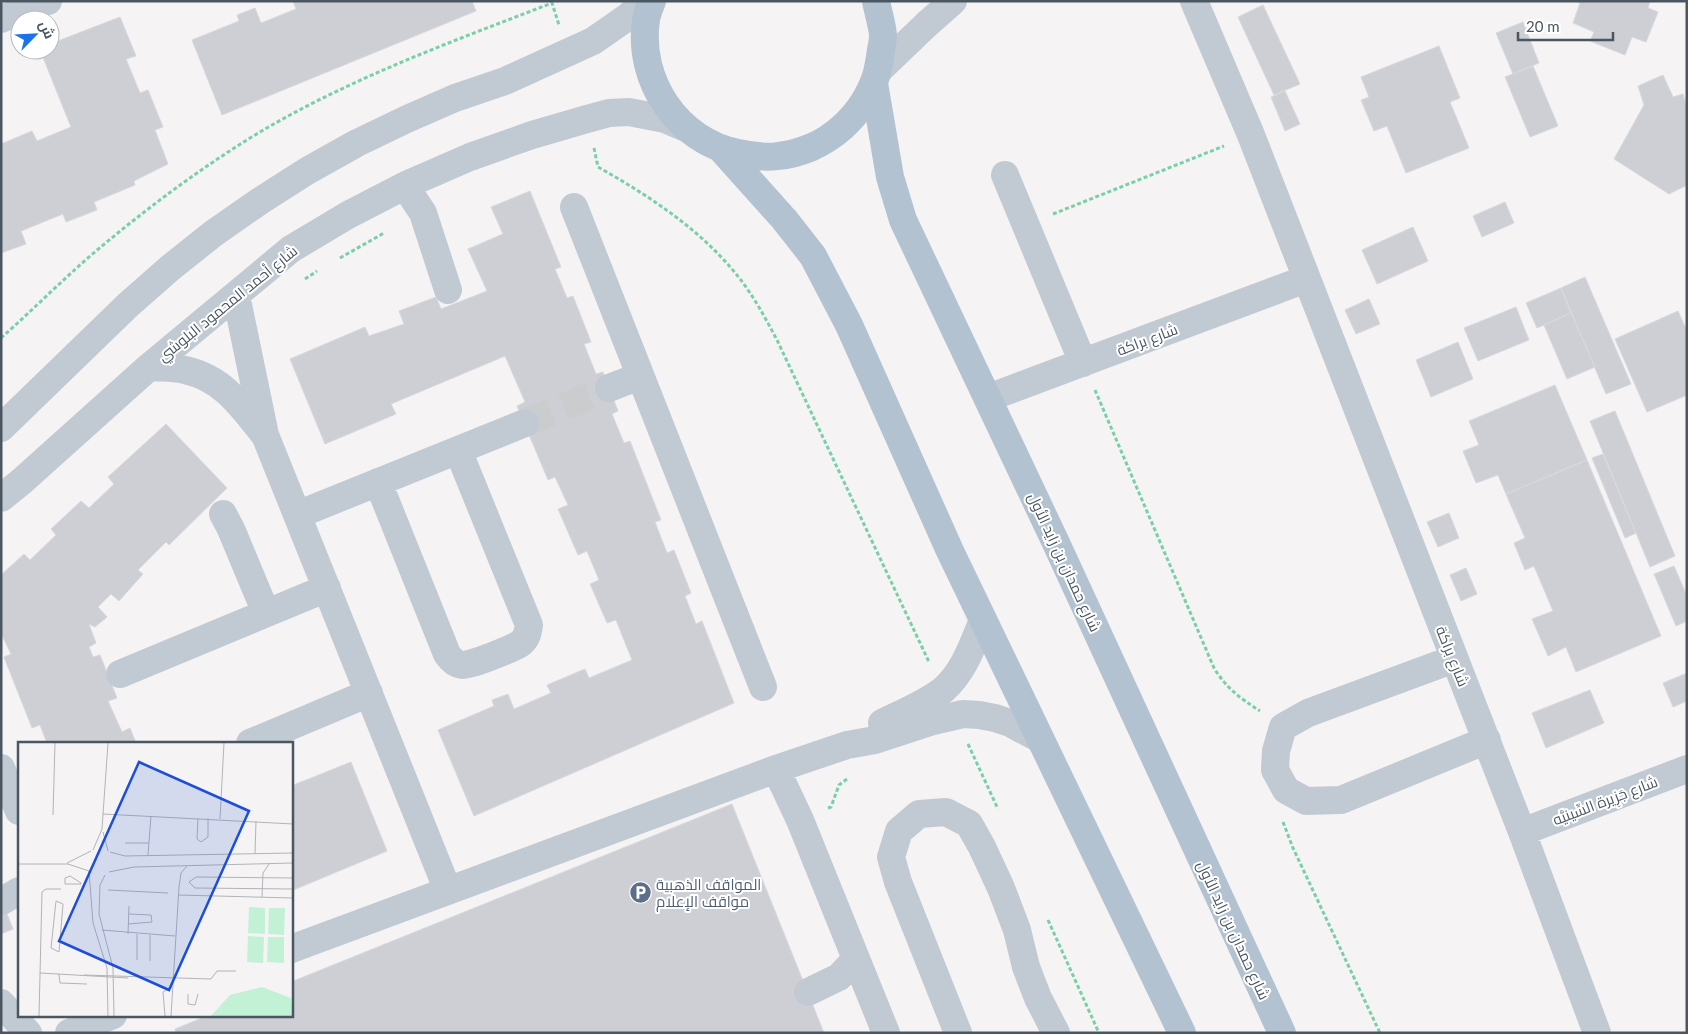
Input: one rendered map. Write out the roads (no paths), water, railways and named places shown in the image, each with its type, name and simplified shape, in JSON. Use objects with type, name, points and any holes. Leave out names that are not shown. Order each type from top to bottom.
[{"type":"main road","points":[[652,1],[646,20],[646,49],[652,78],[665,104],[684,126],[702,140],[722,150],[758,158],[794,154],[828,139],[856,115],[876,77],[883,36],[876,1]]},
{"type":"main road","name":"شارع حمدان بن زايد الأول","points":[[876,77],[890,177],[903,220],[1056,543],[1282,1033]]},
{"type":"main road","points":[[722,150],[784,219],[813,256],[849,325],[950,551],[1182,1033]]},
{"type":"street","points":[[1,19],[48,1]]},
{"type":"street","points":[[1,428],[128,305],[170,268],[214,233],[260,201],[307,171],[407,119],[455,98],[505,81],[593,41],[629,16],[644,1]]},
{"type":"street","points":[[876,77],[953,1]]},
{"type":"street","name":"شارع براكة","points":[[1194,1],[1251,135],[1487,740],[1597,1033]]},
{"type":"street","name":"شارع أحمد المحمود البلوشي","points":[[1,498],[149,367],[291,249],[348,215],[405,186],[470,157],[514,141],[609,113],[629,112],[648,115],[684,126]]},
{"type":"street","points":[[1005,175],[1084,363]]},
{"type":"street","points":[[405,186],[423,213],[448,290]]},
{"type":"street","points":[[574,207],[763,687]]},
{"type":"street","name":"شارع براكة","points":[[988,398],[1306,279]]},
{"type":"street","points":[[236,295],[265,435],[448,890]]},
{"type":"street","points":[[149,367],[185,370],[218,383],[240,404],[265,435]]},
{"type":"street","points":[[609,388],[640,376]]},
{"type":"street","points":[[297,515],[524,423]]},
{"type":"street","points":[[378,482],[447,654],[450,659],[460,665],[473,663],[521,643],[528,633],[529,625],[458,450]]},
{"type":"street","points":[[222,514],[228,521],[266,613]]},
{"type":"street","points":[[120,674],[327,588]]},
{"type":"street","points":[[847,745],[880,724],[924,702],[942,690],[959,671],[983,620]]},
{"type":"street","points":[[1454,659],[1308,713],[1283,726],[1276,751],[1275,770],[1286,790],[1306,802],[1341,800],[1487,740]]},
{"type":"street","points":[[252,742],[369,693]]},
{"type":"street","points":[[292,949],[776,769],[847,745],[875,740],[932,721],[963,714],[979,715],[1010,723],[1040,739]]},
{"type":"street","points":[[1,768],[18,809]]},
{"type":"street","points":[[776,769],[800,820],[886,1033]]},
{"type":"street","name":"شارع جَزِيرة السِّينيَّه","points":[[1522,832],[1687,769]]},
{"type":"street","points":[[958,1033],[902,891],[891,856],[899,832],[919,814],[946,812],[969,824],[1001,888],[1016,930],[1026,967],[1038,998],[1056,1033]]},
{"type":"street","points":[[856,960],[844,973],[811,999],[853,993],[870,994]]},
{"type":"street","points":[[1,1003],[28,1033]]},
{"type":"street","points":[[69,1033],[107,1020]]},
{"type":"tunnel","points":[[525,423],[609,388]]},
{"type":"place","name":"المواقف الذهبية مواقف الإعلام","points":[[640,893]]}]
